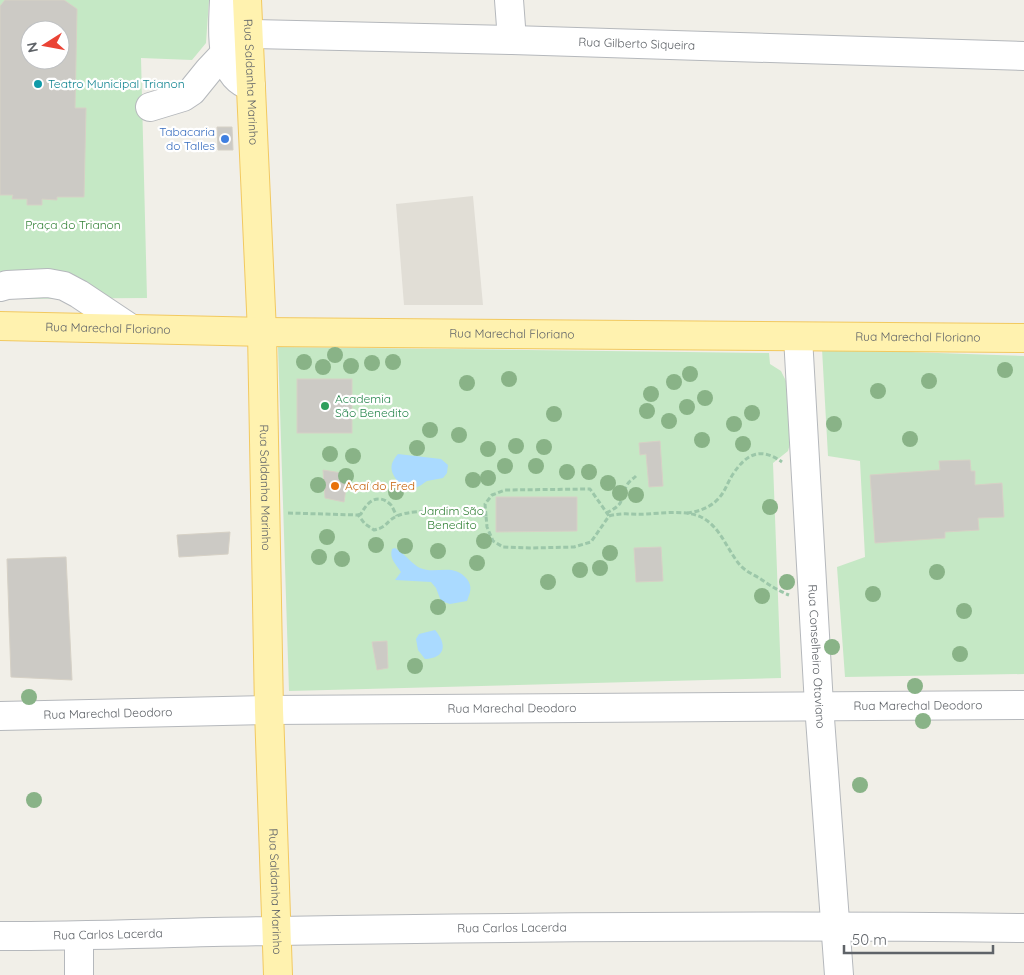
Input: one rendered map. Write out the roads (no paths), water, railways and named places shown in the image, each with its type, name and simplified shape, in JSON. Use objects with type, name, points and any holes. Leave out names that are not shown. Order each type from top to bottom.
[{"type":"main road","name":"Rua Saldanha Marinho","points":[[247,0],[262,332],[269,710],[278,975]]},
{"type":"main road","name":"Rua Marechal Floriano","points":[[0,326],[262,332],[1024,338]]},
{"type":"street","points":[[224,0],[223,34],[225,53],[235,77],[242,83],[251,86]]},
{"type":"street","points":[[509,0],[512,40]]},
{"type":"street","name":"Rua Gilberto Siqueira","points":[[249,34],[1024,56]]},
{"type":"street","points":[[150,107],[183,97],[192,91],[225,53]]},
{"type":"street","points":[[0,287],[48,283],[64,286],[130,328]]},
{"type":"street","name":"Rua Conselheiro Otaviano","points":[[798,337],[819,705],[838,975]]},
{"type":"street","name":"Rua Marechal Deodoro","points":[[0,716],[269,710],[1024,704]]},
{"type":"street","name":"Rua Carlos Lacerda","points":[[0,936],[277,931],[835,926],[1024,928]]},
{"type":"street","points":[[78,975],[79,936]]},
{"type":"water","points":[[398,454],[441,459],[448,465],[447,473],[443,478],[427,481],[420,486],[410,488],[403,486],[394,476],[391,467]]},
{"type":"water","points":[[395,548],[420,568],[426,570],[450,570],[462,574],[470,585],[467,601],[450,604],[441,601],[436,588],[431,582],[395,580],[401,572],[391,556],[392,549]]},
{"type":"water","points":[[435,630],[443,645],[441,653],[432,658],[425,659],[418,650],[416,639],[419,634]]},
{"type":"place","name":"Teatro Municipal Trianon","points":[[38,84]]},
{"type":"place","name":"Tabacaria do Talles","points":[[225,139]]},
{"type":"place","name":"Academia São Benedito","points":[[325,406]]},
{"type":"place","name":"Açaí do Fred","points":[[335,486]]},
{"type":"park label","name":"Praça do Trianon","points":[[73,225]]},
{"type":"park label","name":"Jardim São Benedito","points":[[452,518]]}]
